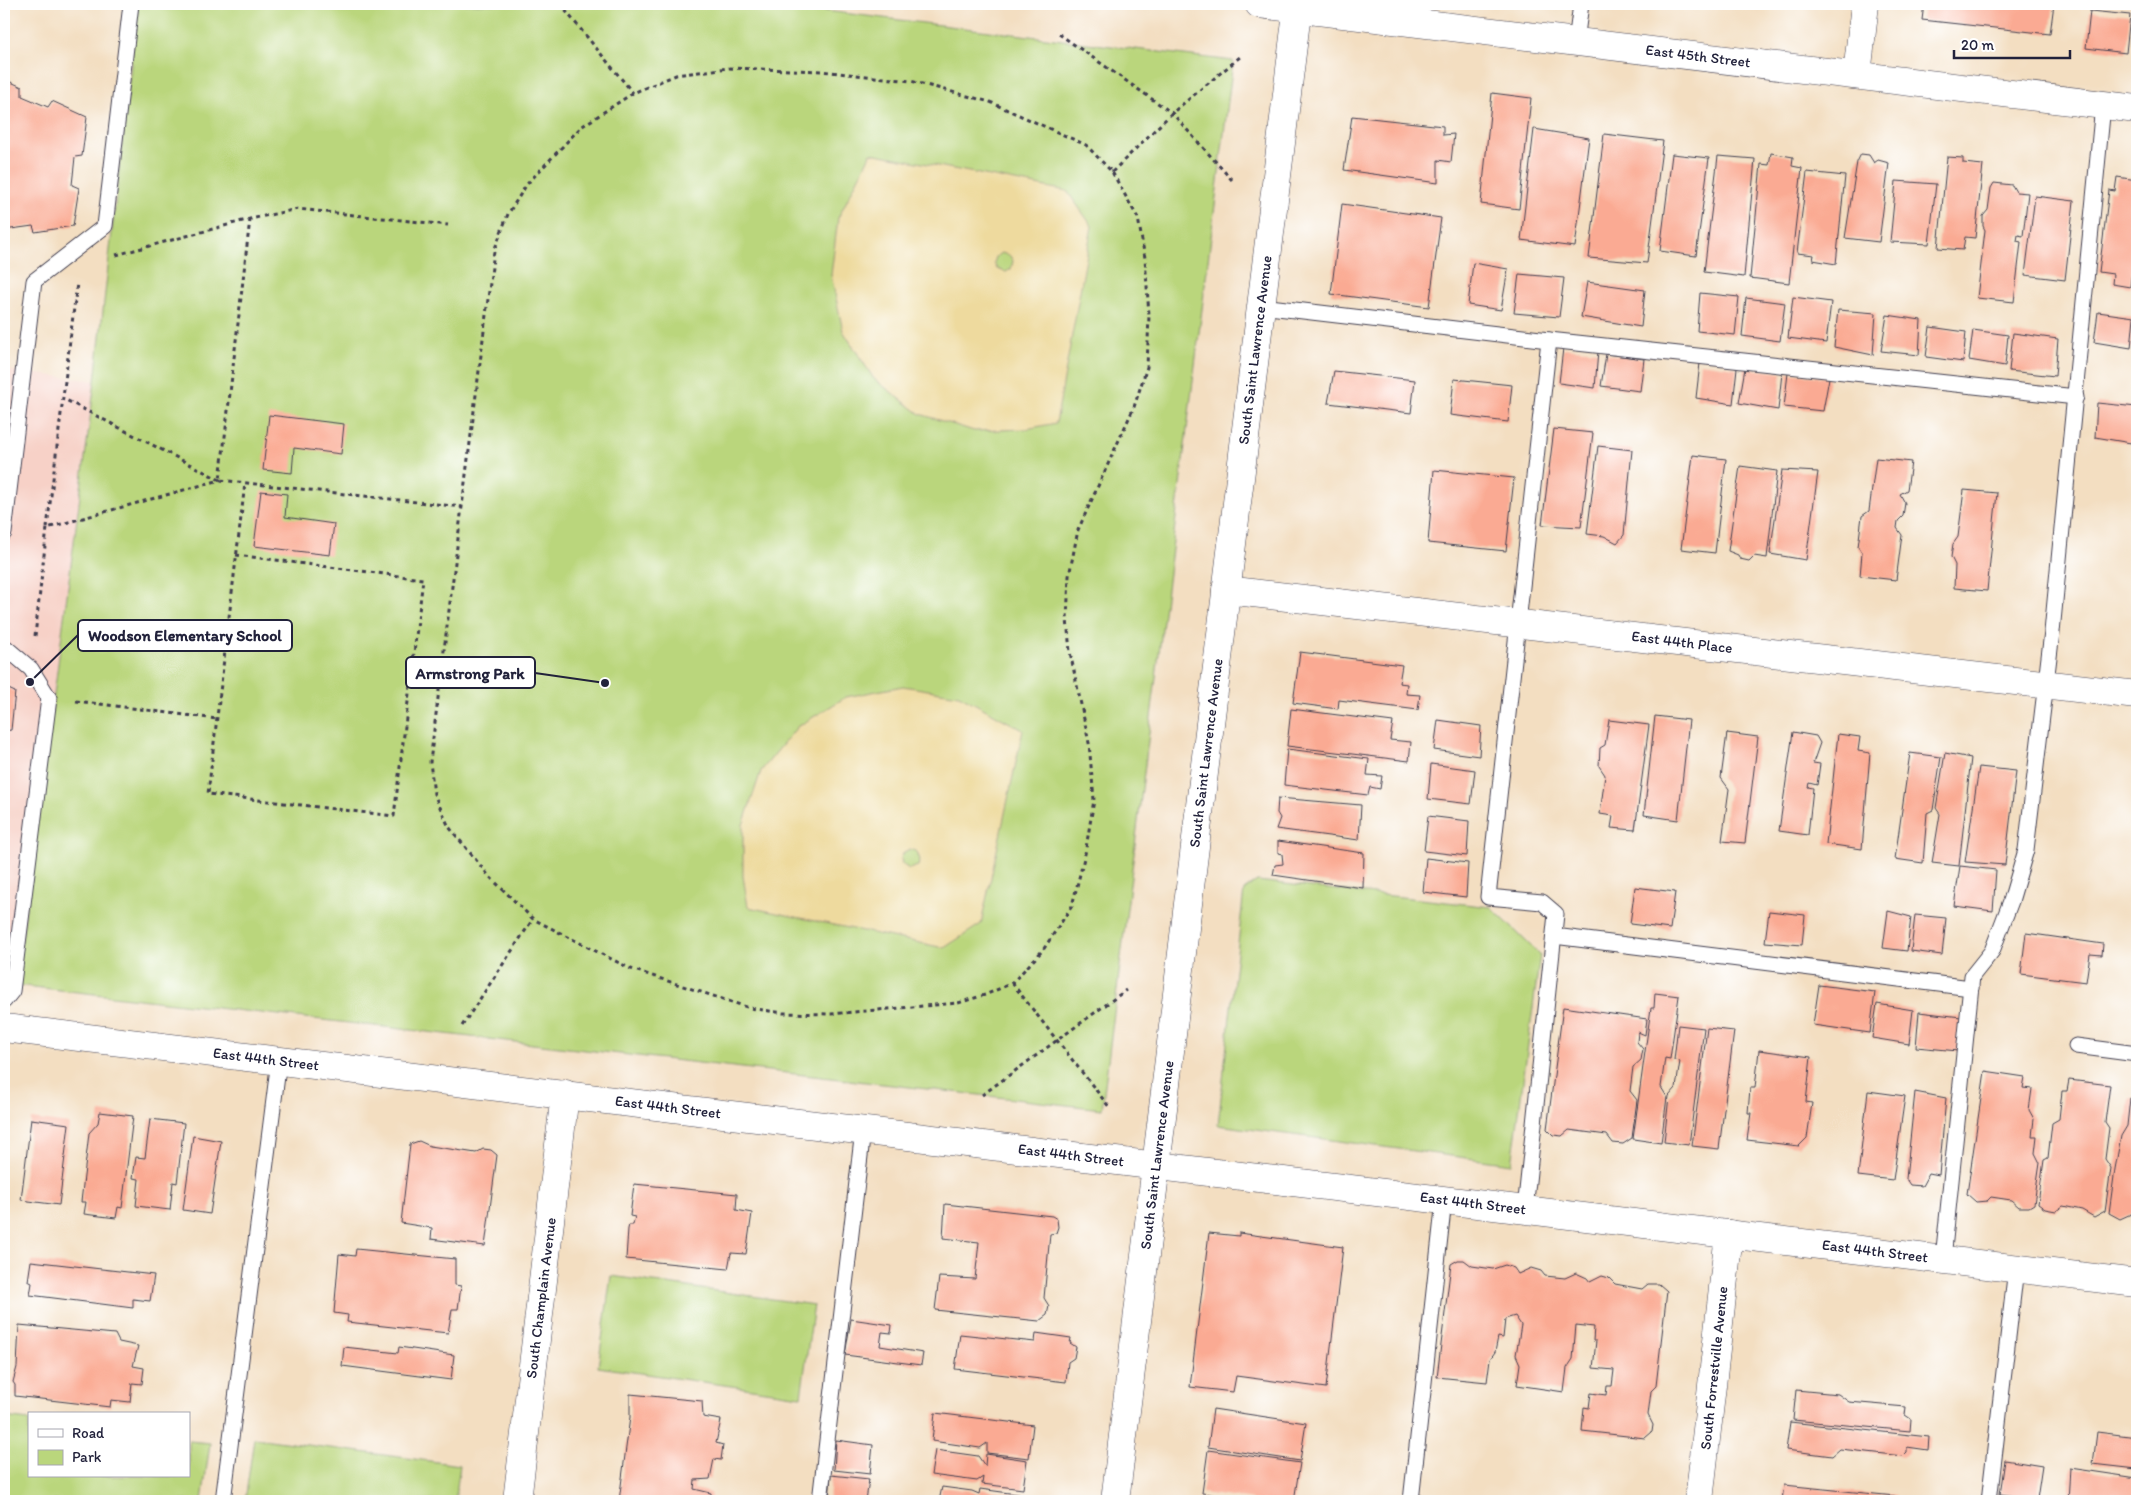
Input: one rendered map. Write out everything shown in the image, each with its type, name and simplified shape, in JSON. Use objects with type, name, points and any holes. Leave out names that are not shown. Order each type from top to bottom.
[{"type":"street","name":"East 45th Street","points":[[1259,4],[1297,6],[1576,42],[2103,105],[2137,103]]},
{"type":"street","points":[[1857,75],[1866,4]]},
{"type":"street","name":"South Saint Lawrence Avenue","points":[[1115,1501],[1297,6]]},
{"type":"street","name":"East 44th Place","points":[[1226,590],[2137,695]]},
{"type":"street","name":"East 44th Street","points":[[4,1028],[2137,1283]]},
{"type":"street","name":"South Champlain Avenue","points":[[517,1501],[565,1094]]},
{"type":"street","name":"South Forrestville Avenue","points":[[1699,1501],[1729,1234]]},
{"type":"lane","points":[[4,533],[34,281],[105,226],[131,4]]},
{"type":"lane","points":[[1576,42],[1581,4]]},
{"type":"lane","points":[[1943,1260],[1972,976],[1992,951],[2011,902],[2026,850],[2047,684],[2103,105]]},
{"type":"lane","points":[[1261,306],[1549,340],[2076,397]]},
{"type":"lane","points":[[1525,1210],[1556,914],[1542,902],[1488,897],[1549,340]]},
{"type":"lane","points":[[4,646],[31,669],[49,698],[12,991],[4,1001]]},
{"type":"lane","points":[[1554,936],[1971,988]]},
{"type":"lane","points":[[2076,1046],[2137,1054]]},
{"type":"lane","points":[[223,1501],[279,1060]]},
{"type":"lane","points":[[820,1501],[863,1130]]},
{"type":"lane","points":[[1411,1501],[1444,1200]]},
{"type":"lane","points":[[1989,1501],[2016,1268]]},
{"type":"path","points":[[560,4],[633,93]]},
{"type":"path","points":[[1059,34],[1172,113],[1232,180]]},
{"type":"path","points":[[1112,172],[1172,113],[1240,57]]},
{"type":"path","points":[[730,68],[821,70],[911,81],[990,102],[1086,145],[1112,172],[1138,218],[1145,258],[1149,315],[1147,367],[1134,407],[1078,530],[1069,576],[1067,619],[1070,652],[1089,743],[1094,800],[1085,854],[1072,906],[1043,950],[1012,983],[986,995],[958,1003],[831,1014],[783,1013],[750,1008],[631,968],[533,919],[489,876],[449,827],[434,794],[430,762],[494,251],[508,214],[527,184],[581,127],[633,93],[676,75],[730,68]]},
{"type":"path","points":[[108,257],[250,219],[298,209],[448,225]]},
{"type":"path","points":[[220,480],[250,219]]},
{"type":"path","points":[[31,669],[78,274]]},
{"type":"path","points":[[64,398],[220,480]]},
{"type":"path","points":[[47,528],[220,480],[462,507]]},
{"type":"path","points":[[236,555],[423,579],[394,816],[208,794],[236,555],[245,482]]},
{"type":"path","points":[[49,698],[217,720]]},
{"type":"path","points":[[462,1026],[533,919]]},
{"type":"path","points":[[1012,983],[1110,1108]]},
{"type":"path","points":[[982,1095],[1126,990]]},
{"type":"shaded area","points":[[4,370],[95,381],[16,985],[4,983]]},
{"type":"green space","points":[[138,4],[769,4],[1233,61],[1102,1109],[16,985],[95,381]]},
{"type":"green space","points":[[1257,881],[1491,907],[1540,955],[1512,1164],[1218,1125],[1244,890]]},
{"type":"green space","points":[[611,1276],[814,1305],[801,1396],[598,1367]]},
{"type":"green space","points":[[4,1417],[28,1420],[28,1478],[190,1478],[190,1441],[210,1443],[202,1501],[4,1501]]},
{"type":"green space","points":[[254,1438],[460,1465],[455,1501],[245,1501]]},
{"type":"sand","points":[[871,153],[1067,191],[1092,226],[1056,423],[1026,429],[974,431],[920,414],[874,379],[843,331],[831,275],[838,218]],"holes":[[[1002,253],[1010,256],[1013,261],[1011,269],[1006,272],[997,269],[994,263],[996,257]]]},
{"type":"sand","points":[[903,686],[959,695],[1023,730],[981,924],[944,948],[748,907],[743,876],[743,825],[761,771],[797,727],[846,697]],"holes":[[[910,849],[917,852],[920,860],[918,866],[909,869],[902,864],[901,858],[904,852]]]},
{"type":"building","points":[[1924,4],[2054,4],[2050,34],[1922,20]]},
{"type":"building","points":[[2090,11],[2130,15],[2126,53],[2086,48]]},
{"type":"building","points":[[4,79],[22,87],[22,96],[48,107],[52,101],[87,117],[82,156],[75,157],[72,185],[79,188],[73,226],[35,232],[33,226],[4,230]]},
{"type":"building","points":[[1492,93],[1531,98],[1519,209],[1481,204]]},
{"type":"building","points":[[1352,116],[1443,126],[1443,135],[1454,134],[1451,162],[1438,160],[1438,183],[1344,170]]},
{"type":"building","points":[[1534,129],[1589,138],[1575,247],[1521,240]]},
{"type":"building","points":[[1604,134],[1663,141],[1647,263],[1589,258]]},
{"type":"building","points":[[1771,153],[1793,157],[1792,166],[1802,168],[1789,283],[1750,278],[1761,164],[1769,165]]},
{"type":"building","points":[[1672,154],[1709,158],[1696,256],[1660,251]]},
{"type":"building","points":[[1861,154],[1869,155],[1874,163],[1878,160],[1889,163],[1879,242],[1845,238],[1857,162]]},
{"type":"building","points":[[1718,156],[1755,159],[1744,277],[1704,272]]},
{"type":"building","points":[[1947,157],[1963,158],[1963,163],[1983,165],[1975,238],[1965,237],[1963,250],[1938,248]]},
{"type":"building","points":[[1807,172],[1845,176],[1836,264],[1813,260],[1814,255],[1797,253]]},
{"type":"building","points":[[2117,177],[2137,180],[2137,230],[2130,287],[2112,284],[2113,274],[2099,272],[2109,190],[2115,191]]},
{"type":"building","points":[[1896,181],[1936,184],[1929,244],[1890,242]]},
{"type":"building","points":[[1994,183],[2012,185],[2016,192],[2028,193],[2023,236],[2018,235],[2017,241],[2021,242],[2014,302],[1977,298],[1985,230],[1983,216],[1988,210],[1991,188]]},
{"type":"building","points":[[2035,196],[2074,201],[2065,280],[2025,275]]},
{"type":"building","points":[[1342,204],[1441,218],[1429,307],[1331,294]]},
{"type":"building","points":[[1473,263],[1508,269],[1501,310],[1468,305]]},
{"type":"building","points":[[2137,269],[2137,288],[2134,287]]},
{"type":"building","points":[[1519,274],[1564,278],[1559,317],[1514,313]]},
{"type":"building","points":[[1587,282],[1645,290],[1641,327],[1581,317]]},
{"type":"building","points":[[1700,293],[1739,297],[1735,335],[1697,331]]},
{"type":"building","points":[[1793,297],[1831,302],[1826,343],[1788,338]]},
{"type":"building","points":[[1746,298],[1785,303],[1780,341],[1742,336]]},
{"type":"building","points":[[1838,310],[1876,313],[1873,355],[1834,347]]},
{"type":"building","points":[[2098,312],[2134,317],[2131,348],[2094,342]]},
{"type":"building","points":[[1887,315],[1921,320],[1919,355],[1881,351]]},
{"type":"building","points":[[1930,327],[1966,332],[1963,362],[1926,357]]},
{"type":"building","points":[[1973,330],[2008,335],[2005,366],[1969,360]]},
{"type":"building","points":[[2013,333],[2058,339],[2055,376],[2009,371]]},
{"type":"building","points":[[1563,348],[1598,351],[1595,388],[1559,383]]},
{"type":"building","points":[[1606,354],[1644,359],[1640,391],[1601,386]]},
{"type":"building","points":[[1700,363],[1737,368],[1733,404],[1696,398]]},
{"type":"building","points":[[1745,368],[1782,373],[1778,410],[1739,403]]},
{"type":"building","points":[[1334,371],[1415,380],[1411,413],[1328,403]]},
{"type":"building","points":[[1788,373],[1829,378],[1823,411],[1784,407]]},
{"type":"building","points":[[1454,379],[1512,385],[1508,422],[1450,415]]},
{"type":"building","points":[[2097,403],[2137,407],[2137,444],[2095,437]]},
{"type":"building","points":[[269,415],[344,424],[341,454],[294,448],[292,473],[263,470]]},
{"type":"building","points":[[1554,429],[1593,433],[1581,527],[1542,525]]},
{"type":"building","points":[[1598,446],[1632,450],[1624,535],[1617,543],[1604,536],[1587,534]]},
{"type":"building","points":[[1693,455],[1726,459],[1715,553],[1681,549]]},
{"type":"building","points":[[1876,458],[1911,462],[1907,490],[1900,494],[1905,503],[1903,516],[1898,521],[1897,528],[1902,535],[1896,580],[1860,576],[1862,553],[1858,547],[1862,516],[1869,511]]},
{"type":"building","points":[[1740,466],[1777,471],[1767,558],[1754,556],[1749,561],[1740,559],[1738,555],[1728,551]]},
{"type":"building","points":[[1434,470],[1514,478],[1506,551],[1428,543]]},
{"type":"building","points":[[1782,470],[1818,472],[1806,560],[1770,554]]},
{"type":"building","points":[[1964,490],[1997,493],[1987,591],[1954,588],[1955,565],[1951,557],[1953,544],[1958,537]]},
{"type":"building","points":[[261,491],[287,494],[285,517],[334,524],[330,555],[254,546]]},
{"type":"building","points":[[1300,652],[1402,665],[1399,683],[1407,684],[1406,694],[1420,695],[1418,710],[1339,700],[1338,709],[1293,703]]},
{"type":"building","points":[[4,687],[15,692],[11,730],[4,731]]},
{"type":"building","points":[[1291,709],[1393,722],[1390,740],[1411,742],[1409,761],[1287,746]]},
{"type":"building","points":[[1655,716],[1689,720],[1678,820],[1644,815]]},
{"type":"building","points":[[1438,720],[1481,726],[1479,756],[1434,750]]},
{"type":"building","points":[[1609,720],[1649,725],[1635,830],[1611,828],[1613,816],[1600,814],[1605,775],[1599,766],[1600,748],[1605,745]]},
{"type":"building","points":[[1793,732],[1816,736],[1820,743],[1813,763],[1820,764],[1817,785],[1809,783],[1808,787],[1813,788],[1808,835],[1779,831]]},
{"type":"building","points":[[1727,733],[1758,737],[1745,843],[1722,841],[1729,789],[1721,778]]},
{"type":"building","points":[[1838,734],[1860,737],[1858,751],[1870,753],[1862,849],[1826,844]]},
{"type":"building","points":[[1287,749],[1369,759],[1367,775],[1382,776],[1380,789],[1370,787],[1368,795],[1284,785]]},
{"type":"building","points":[[1910,753],[1941,757],[1933,810],[1927,813],[1923,863],[1895,859]]},
{"type":"building","points":[[1945,753],[1971,758],[1959,866],[1932,863],[1940,814],[1936,808]]},
{"type":"building","points":[[1431,764],[1475,770],[1471,804],[1428,799]]},
{"type":"building","points":[[1979,767],[2016,771],[2005,865],[1965,862]]},
{"type":"building","points":[[1278,798],[1361,805],[1359,840],[1276,829],[1280,818],[1277,813]]},
{"type":"building","points":[[1428,816],[1469,821],[1467,856],[1424,851]]},
{"type":"building","points":[[1278,841],[1364,853],[1363,888],[1273,875],[1275,865],[1283,864],[1282,854],[1278,853]]},
{"type":"building","points":[[1426,858],[1468,863],[1466,897],[1423,892]]},
{"type":"building","points":[[1960,866],[1996,870],[1993,911],[1954,906]]},
{"type":"building","points":[[1635,887],[1675,892],[1670,929],[1630,924]]},
{"type":"building","points":[[1769,911],[1805,915],[1802,945],[1765,942]]},
{"type":"building","points":[[1888,911],[1911,917],[1907,951],[1883,948]]},
{"type":"building","points":[[1915,915],[1946,918],[1942,955],[1911,951]]},
{"type":"building","points":[[2026,933],[2103,944],[2102,955],[2090,954],[2086,982],[2021,974]]},
{"type":"building","points":[[1819,985],[1875,992],[1870,1033],[1813,1025]]},
{"type":"building","points":[[1655,993],[1679,996],[1670,1059],[1665,1058],[1661,1087],[1667,1097],[1661,1143],[1633,1139],[1651,1008],[1654,1008]]},
{"type":"building","points":[[1877,1004],[1913,1010],[1909,1044],[1872,1038]]},
{"type":"building","points":[[1563,1007],[1647,1019],[1645,1035],[1638,1032],[1637,1042],[1643,1049],[1641,1060],[1633,1067],[1630,1091],[1637,1100],[1632,1138],[1623,1144],[1613,1143],[1607,1135],[1569,1130],[1562,1136],[1553,1135],[1547,1129]]},
{"type":"building","points":[[1919,1012],[1961,1017],[1958,1051],[1916,1047]]},
{"type":"building","points":[[1678,1025],[1704,1028],[1689,1145],[1664,1142],[1669,1096],[1676,1088],[1680,1061],[1674,1060]]},
{"type":"building","points":[[1707,1028],[1734,1031],[1719,1149],[1692,1146]]},
{"type":"building","points":[[1759,1050],[1811,1057],[1806,1102],[1812,1103],[1807,1138],[1799,1146],[1747,1140],[1751,1113],[1748,1113],[1750,1088],[1755,1088]]},
{"type":"building","points":[[1985,1071],[2025,1077],[2023,1088],[2032,1089],[2029,1110],[2034,1119],[2032,1136],[2037,1136],[2035,1153],[2040,1163],[2034,1204],[2029,1207],[2019,1207],[2011,1200],[1991,1197],[1987,1201],[1976,1202],[1967,1194]]},
{"type":"building","points":[[2069,1080],[2110,1085],[2105,1122],[2109,1128],[2105,1159],[2111,1168],[2105,1211],[2094,1217],[2082,1210],[2063,1206],[2056,1211],[2045,1209],[2038,1204],[2044,1160],[2048,1158],[2052,1123],[2059,1119],[2062,1091],[2067,1091]]},
{"type":"building","points":[[1868,1091],[1905,1096],[1893,1180],[1858,1176]]},
{"type":"building","points":[[1915,1092],[1946,1098],[1939,1175],[1929,1173],[1922,1186],[1910,1185],[1906,1179]]},
{"type":"building","points":[[2130,1098],[2137,1098],[2137,1215],[2131,1214],[2120,1219],[2109,1213],[2121,1136],[2127,1126]]},
{"type":"building","points":[[100,1112],[133,1116],[122,1208],[118,1207],[116,1218],[84,1214],[86,1202],[81,1202],[89,1133],[98,1123]]},
{"type":"building","points":[[31,1119],[69,1124],[59,1205],[21,1200]]},
{"type":"building","points":[[150,1119],[184,1123],[177,1183],[173,1182],[170,1210],[136,1206],[139,1179],[133,1178],[136,1157],[145,1158]]},
{"type":"building","points":[[193,1136],[221,1141],[210,1214],[183,1210]]},
{"type":"building","points":[[419,1141],[430,1146],[476,1153],[483,1149],[491,1150],[497,1155],[485,1246],[431,1239],[432,1228],[401,1223],[410,1144]]},
{"type":"building","points":[[634,1184],[737,1194],[736,1210],[752,1213],[746,1254],[731,1253],[728,1269],[626,1259],[628,1229],[629,1225],[633,1225],[635,1217],[630,1216]]},
{"type":"building","points":[[945,1204],[1052,1216],[1057,1219],[1058,1227],[1056,1233],[1050,1234],[1044,1298],[1049,1306],[1047,1315],[1039,1321],[935,1310],[939,1277],[975,1279],[979,1242],[943,1238]]},
{"type":"building","points":[[1209,1233],[1239,1236],[1239,1233],[1343,1247],[1326,1388],[1236,1376],[1233,1392],[1190,1387]]},
{"type":"building","points":[[356,1249],[455,1259],[455,1285],[461,1286],[458,1309],[452,1309],[448,1333],[347,1322],[348,1315],[334,1313],[339,1254],[355,1256]]},
{"type":"building","points":[[1458,1260],[1464,1260],[1472,1266],[1493,1269],[1505,1265],[1514,1268],[1518,1274],[1531,1268],[1541,1271],[1545,1276],[1565,1278],[1576,1273],[1587,1278],[1590,1282],[1602,1276],[1609,1278],[1615,1284],[1642,1289],[1648,1284],[1659,1284],[1667,1291],[1656,1386],[1651,1391],[1648,1415],[1653,1425],[1652,1432],[1645,1438],[1582,1431],[1584,1407],[1589,1408],[1591,1393],[1606,1395],[1607,1386],[1612,1386],[1614,1370],[1593,1368],[1596,1341],[1593,1341],[1594,1327],[1576,1325],[1573,1359],[1567,1368],[1564,1392],[1517,1385],[1520,1364],[1516,1355],[1521,1325],[1515,1316],[1505,1319],[1503,1338],[1498,1337],[1495,1352],[1490,1359],[1487,1382],[1437,1377],[1451,1264]]},
{"type":"building","points":[[31,1261],[154,1275],[150,1301],[133,1299],[133,1308],[30,1295],[32,1283],[28,1281]]},
{"type":"building","points":[[851,1319],[892,1325],[891,1333],[882,1332],[880,1346],[923,1353],[921,1365],[845,1355]]},
{"type":"building","points":[[19,1325],[115,1334],[119,1342],[138,1346],[133,1366],[144,1368],[142,1384],[132,1383],[130,1402],[111,1400],[110,1407],[15,1396],[15,1385],[13,1382],[17,1367]]},
{"type":"building","points":[[1036,1333],[1071,1338],[1070,1343],[1076,1347],[1074,1358],[1068,1362],[1066,1382],[955,1369],[960,1334],[1035,1342]]},
{"type":"building","points":[[344,1347],[398,1353],[399,1347],[454,1355],[451,1380],[342,1366]]},
{"type":"building","points":[[1796,1390],[1838,1394],[1849,1402],[1906,1407],[1905,1415],[1911,1419],[1910,1431],[1793,1420]]},
{"type":"building","points":[[630,1394],[702,1401],[703,1417],[721,1420],[716,1443],[723,1445],[721,1460],[714,1459],[710,1479],[695,1480],[694,1489],[711,1493],[711,1501],[619,1501],[630,1417]]},
{"type":"building","points":[[1213,1409],[1306,1423],[1300,1461],[1208,1447]]},
{"type":"building","points":[[935,1413],[1033,1425],[1029,1458],[987,1453],[987,1443],[980,1448],[932,1441]]},
{"type":"building","points":[[1790,1422],[1929,1437],[1928,1450],[1907,1447],[1907,1452],[1903,1456],[1840,1449],[1832,1456],[1786,1450]]},
{"type":"building","points":[[2097,1432],[2137,1437],[2137,1469],[2093,1464]]},
{"type":"building","points":[[836,1440],[873,1445],[870,1474],[834,1470]]},
{"type":"building","points":[[935,1450],[978,1456],[985,1466],[986,1454],[1027,1460],[1023,1489],[982,1484],[983,1477],[977,1481],[931,1475]]},
{"type":"building","points":[[1208,1450],[1300,1463],[1294,1501],[1260,1501],[1202,1493]]},
{"type":"building","points":[[2005,1460],[2042,1466],[2037,1499],[2000,1494]]},
{"type":"building","points":[[2070,1468],[2137,1478],[2137,1501],[2068,1501]]},
{"type":"building","points":[[831,1475],[869,1479],[866,1501],[829,1501]]},
{"type":"building","points":[[1784,1485],[1895,1496],[1898,1501],[1782,1501]]},
{"type":"building","points":[[942,1487],[972,1491],[979,1494],[980,1489],[1024,1495],[1023,1501],[939,1501]]},
{"type":"place","name":"Woodson Elementary School","points":[[30,682]]},
{"type":"place","name":"Armstrong Park","points":[[605,683]]}]
